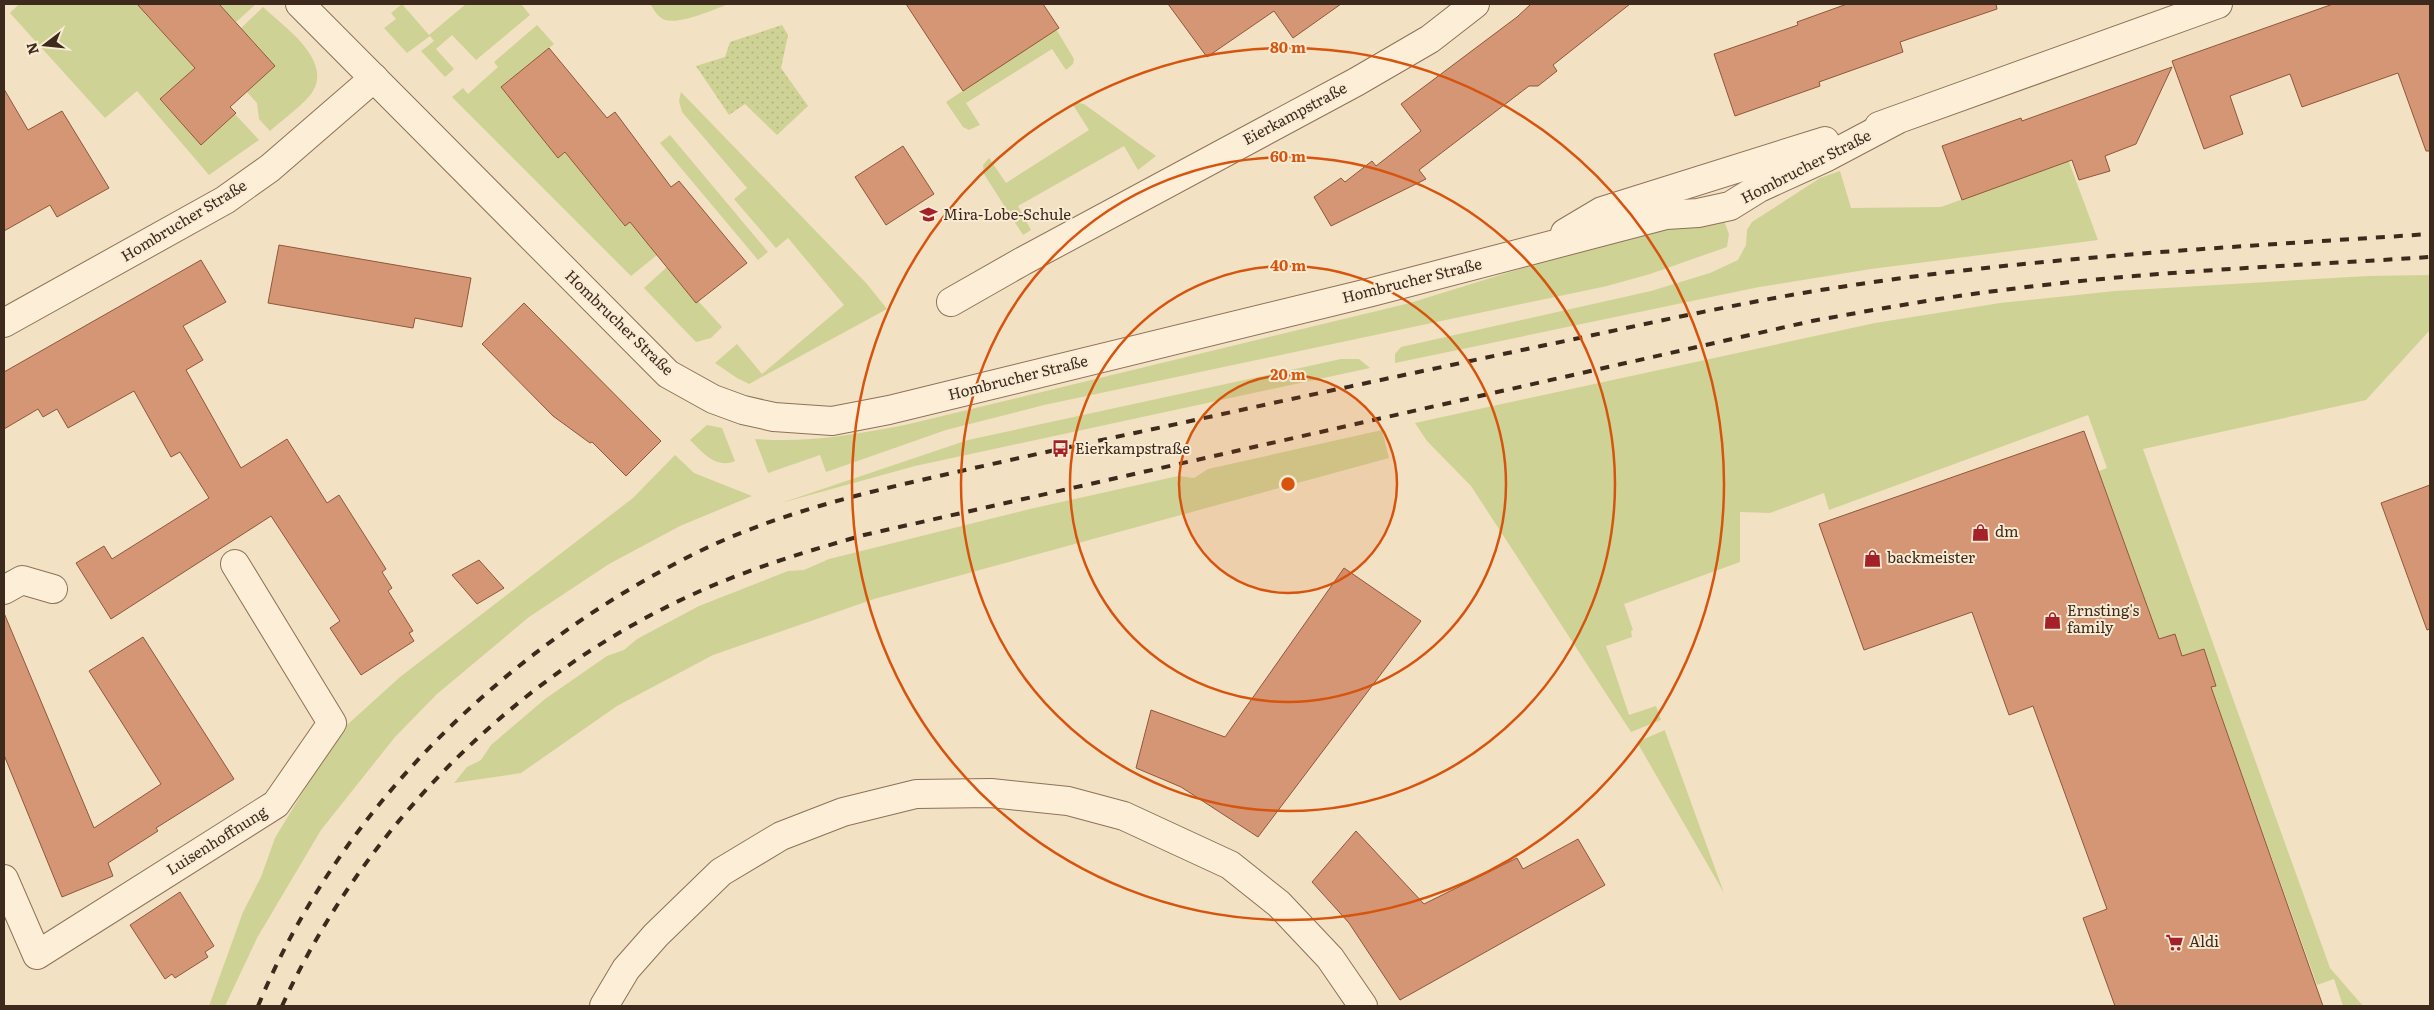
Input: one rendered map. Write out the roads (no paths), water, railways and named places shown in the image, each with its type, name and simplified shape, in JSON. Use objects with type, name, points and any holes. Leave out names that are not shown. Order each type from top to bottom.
[{"type":"street","points":[[300,4],[374,78]]},
{"type":"street","name":"Eierkampstraße","points":[[951,302],[1023,261],[1356,82],[1430,38],[1476,4]]},
{"type":"street","name":"Hombrucher Straße","points":[[4,323],[224,200],[270,168],[374,78],[668,374],[712,399],[743,410],[774,417],[832,421],[889,410],[1372,292],[1666,215],[1698,213],[1730,206],[1758,188],[1827,157],[1895,121],[2218,4]]},
{"type":"street","name":"Luisenhoffnung","points":[[4,879],[37,955],[276,804],[332,723],[235,564]]},
{"type":"street","points":[[4,590],[22,580],[53,589]]},
{"type":"street","points":[[604,1006],[626,969],[656,935],[721,872],[781,836],[843,812],[916,794],[991,793],[1068,801],[1124,816],[1230,865],[1279,904],[1330,958],[1363,1006]]},
{"type":"railway","points":[[258,1006],[292,935],[333,867],[379,804],[432,745],[489,691],[550,642],[616,598],[684,559],[750,529],[855,496],[1017,458],[1672,318],[1803,293],[1881,281],[2037,263],[2430,234]]},
{"type":"railway","points":[[282,1006],[316,940],[356,877],[402,817],[453,762],[508,711],[568,666],[632,626],[698,592],[759,568],[864,535],[1812,321],[1961,296],[2063,283],[2220,270],[2430,257]]},
{"type":"place","name":"Mira-Lobe-Schule","points":[[929,215]]},
{"type":"place","name":"Eierkampstraße","points":[[1061,449]]},
{"type":"place","name":"dm","points":[[1981,532]]},
{"type":"place","name":"backmeister","points":[[1873,558]]},
{"type":"place","name":"Ernsting's family","points":[[2053,620]]},
{"type":"place","name":"Aldi","points":[[2175,942]]}]
